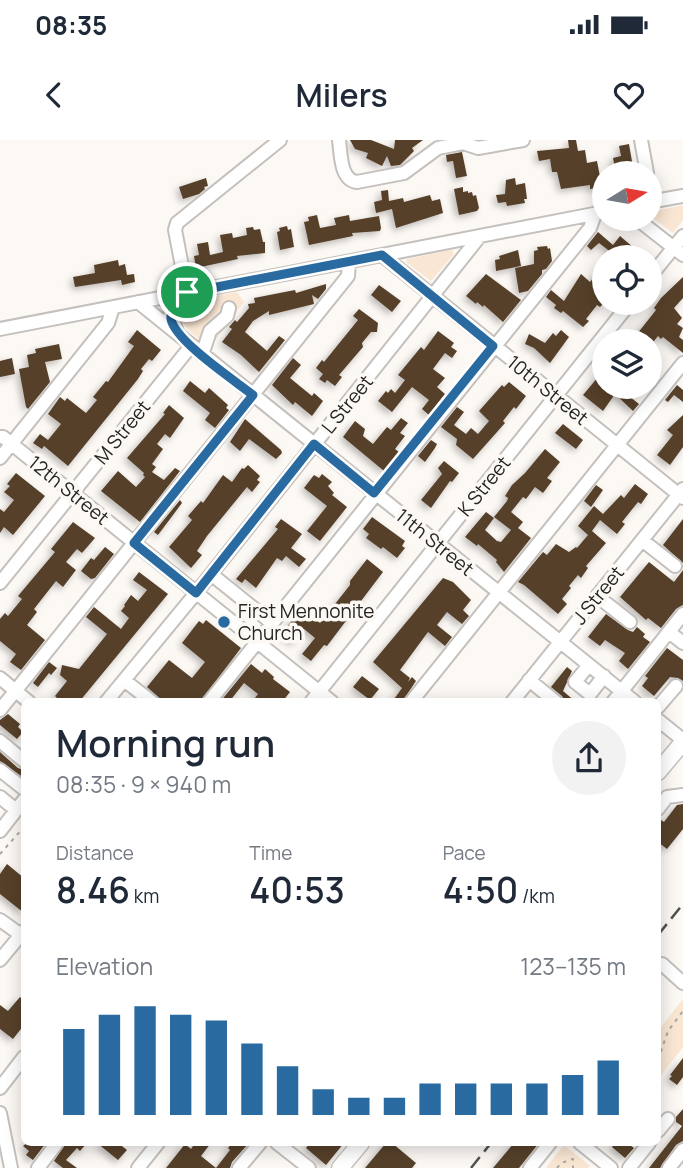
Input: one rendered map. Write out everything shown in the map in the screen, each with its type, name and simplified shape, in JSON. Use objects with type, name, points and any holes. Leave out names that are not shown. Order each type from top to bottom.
[{"type":"main road","points":[[661,768],[683,741]]},
{"type":"main road","points":[[340,1168],[352,1146]]},
{"type":"street","points":[[186,342],[173,324],[171,314],[184,293],[175,230],[177,223],[280,140]]},
{"type":"street","points":[[339,140],[346,177],[357,182],[404,173],[438,148],[463,143],[478,148],[523,140]]},
{"type":"street","points":[[641,140],[645,161]]},
{"type":"street","points":[[662,200],[683,196]]},
{"type":"street","points":[[0,329],[592,214]]},
{"type":"street","points":[[212,698],[592,225]]},
{"type":"street","points":[[652,231],[678,251]]},
{"type":"street","name":"L Street","points":[[110,698],[480,236]]},
{"type":"street","points":[[662,266],[678,251],[683,236]]},
{"type":"street","name":"10th Street","points":[[382,255],[555,397],[682,494]]},
{"type":"street","points":[[0,710],[348,276],[349,262]]},
{"type":"street","name":"11th Street","points":[[138,302],[630,698]]},
{"type":"street","points":[[0,458],[5,439],[108,323],[113,307]]},
{"type":"street","points":[[202,355],[210,331],[227,316],[229,308]]},
{"type":"street","name":"K Street","points":[[315,697],[620,315]]},
{"type":"street","name":"M Street","points":[[0,583],[186,342]]},
{"type":"street","points":[[414,698],[683,363]]},
{"type":"street","name":"12th Street","points":[[5,439],[257,642],[315,697]]},
{"type":"street","name":"J Street","points":[[515,698],[682,494]]},
{"type":"street","points":[[642,540],[675,566]]},
{"type":"street","points":[[211,574],[272,623]]},
{"type":"street","points":[[597,596],[630,622]]},
{"type":"street","points":[[616,698],[683,614]]},
{"type":"street","points":[[669,632],[683,643]]},
{"type":"street","points":[[589,665],[575,682],[590,694],[604,676]]},
{"type":"street","points":[[0,678],[24,698]]},
{"type":"street","points":[[124,680],[147,698]]},
{"type":"street","points":[[529,680],[550,698]]},
{"type":"street","points":[[661,704],[676,686]]},
{"type":"street","points":[[661,723],[683,741]]},
{"type":"street","points":[[0,741],[21,758]]},
{"type":"street","points":[[0,770],[21,787]]},
{"type":"street","points":[[663,793],[683,795]]},
{"type":"street","points":[[0,797],[20,805],[1,827]]},
{"type":"street","points":[[0,919],[21,932]]},
{"type":"street","points":[[0,960],[21,934]]},
{"type":"street","points":[[662,964],[683,983]]},
{"type":"street","points":[[0,1088],[21,1061]]},
{"type":"street","points":[[0,1113],[11,1168]]},
{"type":"street","points":[[661,1127],[668,1119]]},
{"type":"street","points":[[38,1168],[55,1146]]},
{"type":"street","points":[[138,1168],[156,1146]]},
{"type":"street","points":[[239,1168],[257,1146]]},
{"type":"street","points":[[281,1146],[309,1168]]},
{"type":"street","points":[[530,1168],[548,1146]]},
{"type":"street","points":[[584,1146],[611,1168]]},
{"type":"street","points":[[629,1168],[647,1146]]},
{"type":"street","points":[[669,1168],[683,1150]]},
{"type":"path","points":[[0,854],[21,829]]},
{"type":"path","points":[[661,1051],[668,1031],[683,1011]]},
{"type":"path","points":[[557,1168],[561,1163],[573,1159],[573,1168]]},
{"type":"shaded area","points":[[683,205],[683,220],[673,233],[662,225],[662,210]]},
{"type":"shaded area","points":[[450,250],[453,255],[431,281],[406,262],[407,259]]},
{"type":"shaded area","points":[[237,292],[244,302],[210,347],[184,323],[181,317],[182,303]]},
{"type":"shaded area","points":[[683,999],[683,1047],[661,1075],[661,1027]]},
{"type":"shaded area","points":[[563,1146],[590,1166],[588,1168],[546,1168]]},
{"type":"building","points":[[350,140],[371,140],[394,149],[395,140],[423,140],[412,148],[414,151],[400,165],[391,166],[387,156],[382,166],[366,158],[368,153],[355,149]]},
{"type":"building","points":[[568,140],[576,140],[578,151],[585,150],[587,163],[592,162],[592,189],[590,185],[561,189],[557,172],[552,172],[550,159],[539,161],[537,151],[569,148]]},
{"type":"building","points":[[629,144],[632,161],[614,161],[613,158],[621,156],[619,146]]},
{"type":"building","points":[[462,152],[467,176],[456,178],[453,161],[447,162],[446,155]]},
{"type":"building","points":[[206,178],[208,186],[204,187],[205,189],[183,199],[179,187]]},
{"type":"building","points":[[515,178],[516,185],[525,183],[525,203],[507,206],[506,202],[498,203],[496,195],[505,194],[506,180]]},
{"type":"building","points":[[463,187],[463,192],[476,195],[479,208],[477,211],[459,215],[454,189]]},
{"type":"building","points":[[388,190],[389,201],[403,198],[404,202],[430,195],[432,201],[440,199],[443,213],[396,228],[392,209],[376,213],[374,202],[382,200],[381,191]]},
{"type":"building","points":[[317,215],[320,228],[336,225],[334,218],[349,215],[350,221],[379,216],[381,228],[380,231],[352,233],[353,236],[309,245],[304,222],[309,221],[308,217]]},
{"type":"building","points":[[287,226],[288,230],[291,229],[294,247],[280,250],[277,232],[280,231],[279,228]]},
{"type":"building","points":[[253,227],[254,230],[260,229],[265,242],[265,253],[237,256],[238,259],[196,268],[194,256],[199,255],[197,244],[208,242],[210,255],[223,252],[220,235],[232,233],[233,238],[247,235],[246,228]]},
{"type":"building","points":[[598,232],[613,245],[599,243],[592,245],[591,250],[587,246]]},
{"type":"building","points":[[620,236],[630,245],[613,245]]},
{"type":"building","points":[[537,247],[550,248],[552,261],[542,270],[542,274],[528,291],[519,293],[515,268],[534,264],[534,251],[538,250]]},
{"type":"building","points":[[518,250],[521,266],[496,271],[495,260],[500,259],[499,256]]},
{"type":"building","points":[[118,260],[119,266],[125,264],[127,275],[134,274],[135,282],[122,285],[121,280],[75,287],[73,277],[95,273],[94,265]]},
{"type":"building","points":[[486,274],[521,300],[503,322],[484,305],[483,307],[477,302],[476,304],[466,296]]},
{"type":"building","points":[[581,274],[590,282],[592,280],[592,311],[586,319],[589,321],[583,327],[563,311],[561,313],[554,308],[556,305],[546,297],[551,290],[564,301]]},
{"type":"building","points":[[683,277],[683,298],[674,308],[682,318],[677,324],[683,328],[679,337],[683,340],[683,353],[662,338],[662,329],[641,329],[652,315],[662,315],[662,297]]},
{"type":"building","points":[[326,284],[326,289],[318,299],[312,295],[314,304],[269,315],[269,311],[253,321],[245,332],[267,351],[279,336],[285,340],[259,372],[222,342],[232,329],[229,327],[249,308],[248,304],[255,303],[254,298],[295,290],[296,293]]},
{"type":"building","points":[[379,285],[401,301],[392,312],[371,295]]},
{"type":"building","points":[[359,309],[378,323],[377,332],[371,332],[362,343],[363,347],[339,375],[342,377],[335,386],[327,380],[325,383],[319,379],[323,374],[316,368],[358,320],[353,316]]},
{"type":"building","points":[[137,330],[161,350],[152,361],[149,359],[141,369],[143,371],[138,379],[68,466],[44,446],[42,449],[33,443],[40,434],[48,440],[61,424],[48,414],[60,397],[65,401],[67,398],[86,413],[97,400],[93,397],[106,381],[108,382],[134,346],[128,342]]},
{"type":"building","points":[[561,330],[569,337],[550,363],[534,348],[525,344],[529,334],[545,343],[553,333],[556,336]]},
{"type":"building","points":[[438,331],[454,343],[451,347],[457,351],[452,358],[445,353],[433,369],[445,378],[437,387],[445,394],[429,415],[422,409],[429,400],[412,387],[392,412],[378,401],[386,391],[388,393],[391,389],[395,393],[405,380],[398,375],[421,347],[424,350]]},
{"type":"building","points":[[59,344],[62,359],[45,362],[50,382],[28,409],[19,369],[29,367],[27,355],[36,353],[35,349]]},
{"type":"building","points":[[12,358],[15,374],[0,377],[0,361]]},
{"type":"building","points":[[293,358],[301,365],[290,378],[312,396],[314,393],[323,401],[312,416],[295,402],[293,405],[272,385]]},
{"type":"building","points":[[190,381],[205,393],[209,388],[228,405],[226,408],[229,410],[215,428],[205,420],[210,413],[183,391]]},
{"type":"building","points":[[509,382],[526,396],[516,409],[514,407],[503,421],[505,423],[473,459],[456,445],[457,439],[441,427],[457,407],[464,412],[454,425],[466,434],[471,428],[478,434],[489,421],[479,411],[502,385],[504,387]]},
{"type":"building","points":[[592,384],[592,399],[611,399],[603,411],[583,395]]},
{"type":"building","points":[[677,385],[683,390],[683,402],[674,395],[668,402],[665,400]]},
{"type":"building","points":[[620,399],[633,399],[639,404],[633,411]]},
{"type":"building","points":[[169,405],[184,418],[170,438],[165,434],[157,444],[163,449],[152,464],[156,467],[152,472],[164,480],[175,468],[180,471],[140,522],[101,491],[118,471],[136,487],[145,477],[127,458],[165,414],[163,413]]},
{"type":"building","points":[[683,415],[683,447],[670,465],[657,455],[673,435],[667,430]]},
{"type":"building","points":[[401,418],[408,423],[400,433],[405,436],[395,449],[399,452],[384,471],[343,437],[355,421],[365,429],[363,436],[373,444],[387,427],[391,430]]},
{"type":"building","points":[[245,419],[281,450],[282,453],[276,459],[249,439],[240,451],[230,442]]},
{"type":"building","points":[[563,424],[583,440],[576,449],[555,433]]},
{"type":"building","points":[[431,440],[437,444],[425,462],[418,456]]},
{"type":"building","points":[[545,449],[560,462],[547,478],[552,481],[543,493],[535,487],[511,512],[523,522],[518,528],[531,538],[504,572],[497,560],[465,537],[486,512],[494,518],[485,530],[501,542],[511,530],[494,517],[507,501],[505,496],[512,485]]},
{"type":"building","points":[[444,461],[459,473],[431,508],[421,500],[442,474],[438,468]]},
{"type":"building","points":[[248,465],[260,476],[257,480],[260,482],[252,492],[247,487],[207,536],[197,551],[202,555],[191,568],[169,547],[192,520],[188,516],[201,501],[203,503],[223,475],[232,482],[242,468]]},
{"type":"building","points":[[16,473],[45,496],[13,535],[4,527],[0,533],[0,509],[4,512],[14,500],[4,492]]},
{"type":"building","points":[[322,474],[332,482],[328,486],[334,493],[332,495],[347,507],[320,541],[307,531],[327,506],[304,488],[314,475],[319,478]]},
{"type":"building","points":[[635,484],[648,494],[622,522],[625,524],[617,534],[600,520],[592,531],[606,543],[586,566],[588,568],[581,578],[578,575],[569,586],[571,588],[562,599],[567,604],[558,614],[518,582],[543,552],[547,555],[556,544],[569,552],[577,548],[588,535],[578,526],[594,506],[603,514],[621,495],[624,498]]},
{"type":"building","points":[[596,485],[603,490],[591,507],[584,501]]},
{"type":"building","points":[[180,500],[182,503],[158,535],[154,532]]},
{"type":"building","points":[[372,517],[405,541],[402,546],[405,548],[397,558],[366,538],[369,534],[363,529]]},
{"type":"building","points":[[281,519],[302,534],[291,548],[306,559],[299,567],[286,556],[282,561],[277,558],[256,588],[245,579],[242,583],[236,579],[278,529],[275,527]]},
{"type":"building","points":[[683,519],[683,563],[663,545]]},
{"type":"building","points":[[73,522],[95,538],[82,553],[77,549],[66,562],[76,570],[63,587],[56,581],[34,609],[37,612],[27,625],[45,640],[21,670],[10,662],[16,654],[0,641],[0,619],[5,613],[8,616],[22,599],[18,596],[55,552],[51,549]]},
{"type":"building","points":[[105,547],[114,554],[95,578],[91,579],[81,571],[91,558],[94,560]]},
{"type":"building","points":[[367,559],[383,572],[327,646],[324,645],[311,661],[302,654],[315,638],[304,629],[293,643],[281,634],[302,609],[320,623]]},
{"type":"building","points":[[649,562],[674,582],[683,570],[683,605],[676,609],[661,628],[648,618],[646,620],[620,597]]},
{"type":"building","points":[[139,572],[168,594],[82,698],[57,698],[55,696],[67,681],[60,675],[62,665],[79,669],[107,634],[86,617],[94,607],[121,629],[129,618],[121,611],[124,605],[131,595],[138,601],[147,590],[133,580]]},
{"type":"building","points":[[443,578],[453,582],[471,600],[463,610],[469,616],[462,624],[447,612],[437,625],[452,637],[445,646],[428,632],[400,670],[410,678],[408,682],[412,677],[416,681],[405,698],[395,698],[402,688],[373,662]]},
{"type":"building","points":[[606,614],[628,630],[633,632],[637,627],[650,642],[628,669],[619,661],[625,653],[605,640],[600,646],[588,637]]},
{"type":"building","points":[[206,620],[241,648],[203,698],[159,698],[147,687],[169,660],[192,678],[205,662],[182,643],[199,621],[203,624]]},
{"type":"building","points":[[667,648],[683,660],[683,681],[670,677],[654,696],[642,686],[648,678],[645,676]]},
{"type":"building","points":[[49,662],[57,668],[51,675],[49,673],[38,687],[33,683]]},
{"type":"building","points":[[251,664],[262,673],[265,669],[290,692],[285,698],[255,698],[258,694],[244,683],[232,698],[223,698]]},
{"type":"building","points":[[567,667],[572,671],[563,691],[571,698],[563,698],[551,687]]},
{"type":"building","points":[[362,676],[379,689],[372,698],[367,698],[353,687]]},
{"type":"building","points":[[8,714],[20,724],[18,727],[21,734],[17,739],[0,725],[0,720]]},
{"type":"building","points":[[0,752],[21,769],[21,776],[0,761]]},
{"type":"building","points":[[683,804],[683,829],[667,849],[661,844],[661,820],[664,822],[677,805]]},
{"type":"building","points":[[7,864],[21,876],[21,911],[0,894],[0,874]]},
{"type":"building","points":[[20,997],[21,1029],[13,1039],[0,1029],[0,1005],[8,1011]]},
{"type":"building","points":[[683,1058],[683,1077],[677,1085],[669,1079]]},
{"type":"building","points":[[683,1109],[683,1141],[676,1145],[660,1168],[649,1168],[682,1126],[676,1122],[676,1117]]},
{"type":"building","points":[[23,1146],[44,1146],[33,1160],[26,1155],[29,1151]]},
{"type":"building","points":[[64,1146],[84,1146],[80,1151],[77,1148],[66,1160],[77,1168],[63,1168],[54,1161]]},
{"type":"building","points":[[101,1146],[122,1146],[127,1150],[118,1160]]},
{"type":"building","points":[[183,1146],[191,1149],[193,1146],[209,1146],[201,1156],[216,1168],[166,1168]]},
{"type":"building","points":[[230,1146],[246,1146],[232,1162],[230,1168],[216,1168],[230,1150]]},
{"type":"building","points":[[308,1146],[342,1146],[326,1165],[306,1148]]},
{"type":"building","points":[[383,1146],[396,1146],[416,1163],[412,1168],[365,1168]]},
{"type":"building","points":[[511,1146],[537,1146],[519,1168],[493,1168]]},
{"type":"building","points":[[631,1146],[634,1148],[625,1158],[612,1147]]},
{"type":"railway","points":[[661,931],[683,904]]},
{"type":"railway","points":[[471,1168],[489,1146]]},
{"type":"place","name":"First Mennonite Church","points":[[224,622]]},
{"type":"route","points":[[382,255],[493,346],[374,493],[314,444],[196,593],[134,543],[253,395],[181,338],[171,318],[172,310],[181,294],[187,292],[382,255]]}]
